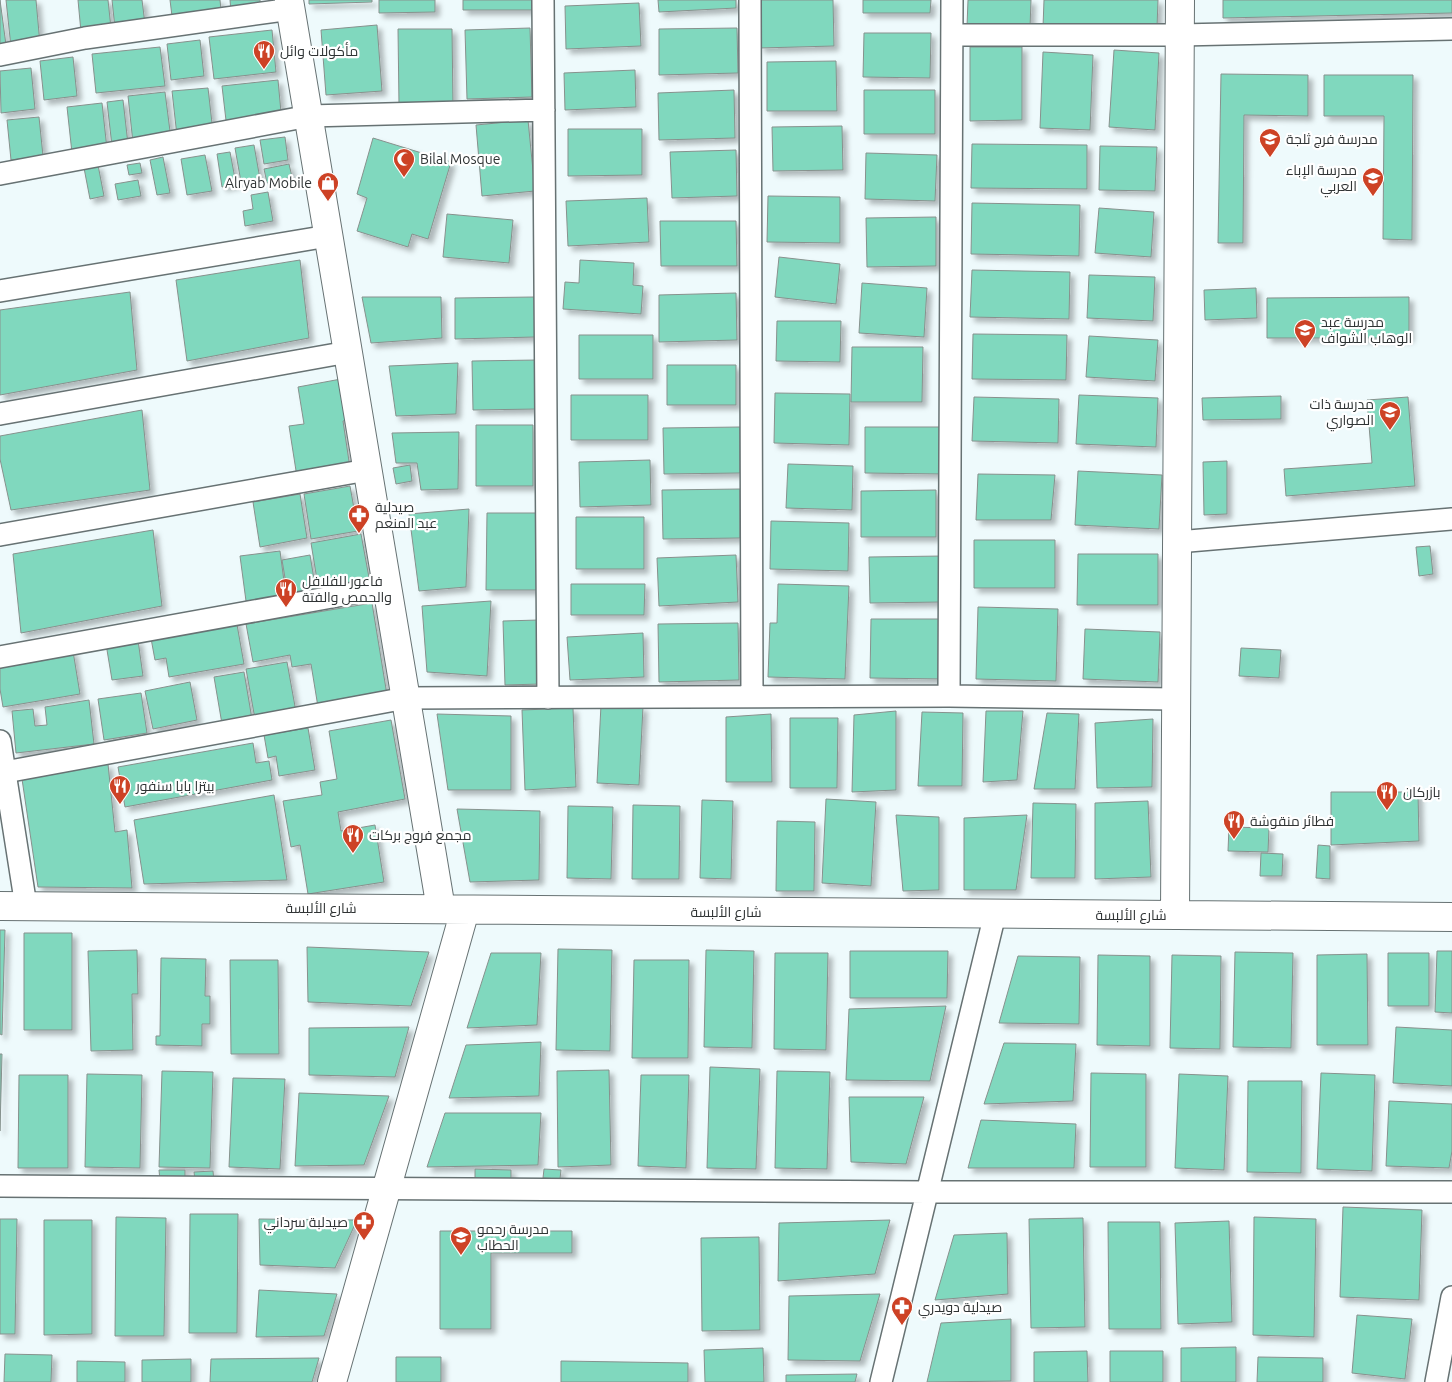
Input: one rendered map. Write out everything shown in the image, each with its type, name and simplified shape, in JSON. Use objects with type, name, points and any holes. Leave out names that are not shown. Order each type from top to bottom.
[{"type":"street","points":[[543,0],[548,698]]},
{"type":"street","points":[[750,0],[752,697]]},
{"type":"street","points":[[949,696],[952,0]]},
{"type":"street","points":[[1175,915],[1180,0]]},
{"type":"street","points":[[0,55],[84,38],[290,4],[406,698],[453,909],[387,1187],[332,1382]]},
{"type":"street","points":[[952,35],[1180,35],[1452,29]]},
{"type":"street","points":[[0,174],[309,116],[544,110]]},
{"type":"street","points":[[0,291],[328,236]]},
{"type":"street","points":[[0,414],[348,352]]},
{"type":"street","points":[[0,535],[367,470]]},
{"type":"street","points":[[1177,542],[1452,519]]},
{"type":"street","points":[[0,657],[387,587]]},
{"type":"street","points":[[2,773],[406,698],[949,696],[1176,700]]},
{"type":"street","points":[[0,741],[13,906]]},
{"type":"street","name":"شارع الألبسة","points":[[13,906],[1452,917]]},
{"type":"street","points":[[881,1382],[995,914]]},
{"type":"street","points":[[0,1186],[387,1187],[928,1192],[1452,1192]]},
{"type":"street","points":[[1436,1382],[1452,1297]]},
{"type":"building","points":[[0,0],[6,45],[0,46]]},
{"type":"building","points":[[6,0],[36,0],[40,44],[11,47]]},
{"type":"building","points":[[78,0],[108,0],[111,28],[81,32]]},
{"type":"building","points":[[112,0],[142,0],[145,24],[115,28]]},
{"type":"building","points":[[170,0],[220,0],[221,10],[172,16]]},
{"type":"building","points":[[230,0],[260,0],[261,8],[231,12]]},
{"type":"building","points":[[309,0],[372,0],[372,2],[309,4]]},
{"type":"building","points":[[379,0],[435,0],[435,12],[379,13]]},
{"type":"building","points":[[463,0],[532,0],[532,10],[463,10]]},
{"type":"building","points":[[658,0],[736,0],[736,8],[659,12]]},
{"type":"building","points":[[759,0],[833,0],[834,46],[760,48]]},
{"type":"building","points":[[863,0],[931,0],[930,13],[863,13]]},
{"type":"building","points":[[968,0],[1031,0],[1030,28],[967,26]]},
{"type":"building","points":[[1044,0],[1158,0],[1157,28],[1043,27]]},
{"type":"building","points":[[1223,0],[1452,0],[1452,13],[1223,18]]},
{"type":"building","points":[[639,3],[641,46],[566,49],[565,6]]},
{"type":"building","points":[[377,25],[382,91],[326,95],[321,30]]},
{"type":"building","points":[[530,28],[532,97],[467,99],[465,30]]},
{"type":"building","points":[[737,28],[738,73],[659,75],[659,29]]},
{"type":"building","points":[[398,29],[452,29],[453,105],[399,105]]},
{"type":"building","points":[[272,30],[276,72],[214,79],[209,37]]},
{"type":"building","points":[[864,33],[931,33],[930,78],[863,77]]},
{"type":"building","points":[[200,40],[204,76],[171,80],[167,44]]},
{"type":"building","points":[[160,47],[165,86],[96,93],[92,54]]},
{"type":"building","points":[[970,47],[1022,47],[1022,120],[970,121]]},
{"type":"building","points":[[1114,50],[1159,53],[1155,130],[1109,127]]},
{"type":"building","points":[[1043,52],[1093,55],[1090,130],[1040,128]]},
{"type":"building","points":[[73,57],[77,96],[44,100],[40,61]]},
{"type":"building","points":[[836,61],[837,111],[767,111],[767,62]]},
{"type":"building","points":[[31,68],[35,109],[1,113],[0,71]]},
{"type":"building","points":[[635,70],[636,107],[565,110],[564,73]]},
{"type":"building","points":[[1221,74],[1308,75],[1308,116],[1244,115],[1243,243],[1218,243]]},
{"type":"building","points":[[1324,75],[1413,75],[1412,240],[1383,239],[1384,116],[1324,116]]},
{"type":"building","points":[[278,80],[282,123],[227,129],[222,86]]},
{"type":"building","points":[[208,88],[213,132],[177,136],[172,91]]},
{"type":"building","points":[[734,90],[735,138],[659,140],[658,93]]},
{"type":"building","points":[[864,90],[935,90],[935,134],[864,134]]},
{"type":"building","points":[[165,92],[171,139],[133,143],[128,96]]},
{"type":"building","points":[[123,100],[128,144],[112,146],[107,102]]},
{"type":"building","points":[[102,103],[107,149],[72,153],[67,107]]},
{"type":"building","points":[[39,117],[43,156],[11,160],[7,120]]},
{"type":"building","points":[[528,120],[535,191],[482,196],[476,125]]},
{"type":"building","points":[[842,126],[843,170],[773,171],[772,127]]},
{"type":"building","points":[[568,129],[642,129],[642,175],[568,176]]},
{"type":"building","points":[[285,137],[288,160],[264,164],[260,140]]},
{"type":"building","name":"Bilal Mosque","points":[[373,138],[451,162],[428,239],[412,234],[408,247],[357,231],[367,198],[357,194]]},
{"type":"building","points":[[972,144],[1087,145],[1087,189],[971,188]]},
{"type":"building","points":[[254,145],[260,179],[241,182],[235,148]]},
{"type":"building","points":[[1100,146],[1157,147],[1155,191],[1099,190]]},
{"type":"building","points":[[736,150],[737,196],[672,198],[670,152]]},
{"type":"building","points":[[230,152],[236,184],[222,187],[217,154]]},
{"type":"building","points":[[866,153],[937,155],[935,201],[865,199]]},
{"type":"building","points":[[205,155],[212,191],[187,195],[181,159]]},
{"type":"building","points":[[163,157],[170,193],[157,195],[150,160]]},
{"type":"building","points":[[140,163],[142,173],[129,175],[127,165]]},
{"type":"building","points":[[289,164],[292,177],[267,183],[264,169]]},
{"type":"building","points":[[98,165],[104,196],[90,199],[84,168]]},
{"type":"building","points":[[138,180],[141,196],[118,200],[115,184]]},
{"type":"building","points":[[268,192],[273,221],[245,226],[243,211],[253,209],[251,195]]},
{"type":"building","points":[[768,196],[840,197],[840,243],[767,242]]},
{"type":"building","points":[[647,198],[649,242],[568,246],[566,201]]},
{"type":"building","points":[[972,203],[1080,205],[1079,256],[971,254]]},
{"type":"building","points":[[1099,208],[1154,212],[1151,257],[1095,253]]},
{"type":"building","points":[[447,214],[513,220],[509,263],[443,257]]},
{"type":"building","points":[[936,217],[936,266],[867,267],[866,218]]},
{"type":"building","points":[[660,221],[736,221],[737,266],[661,266]]},
{"type":"building","points":[[779,257],[840,264],[836,304],[775,297]]},
{"type":"building","points":[[300,260],[309,338],[187,361],[176,280]]},
{"type":"building","points":[[580,260],[634,263],[633,285],[643,286],[641,314],[563,309],[565,282],[579,283]]},
{"type":"building","points":[[972,270],[1070,272],[1069,319],[970,317]]},
{"type":"building","points":[[1089,275],[1155,277],[1153,321],[1087,318]]},
{"type":"building","points":[[862,283],[927,288],[924,337],[859,333]]},
{"type":"building","points":[[1256,288],[1257,318],[1205,320],[1204,290]]},
{"type":"building","points":[[130,292],[137,370],[0,395],[0,310]]},
{"type":"building","points":[[736,293],[737,340],[659,342],[659,295]]},
{"type":"building","points":[[362,297],[441,297],[442,338],[371,343]]},
{"type":"building","points":[[534,297],[535,337],[455,339],[455,298]]},
{"type":"building","points":[[1409,297],[1409,338],[1267,338],[1267,298]]},
{"type":"building","points":[[777,321],[841,321],[840,362],[776,361]]},
{"type":"building","points":[[973,334],[1067,335],[1066,380],[972,379]]},
{"type":"building","points":[[579,335],[653,335],[653,379],[579,379]]},
{"type":"building","points":[[1089,336],[1158,340],[1155,381],[1086,377]]},
{"type":"building","points":[[852,347],[923,347],[922,402],[851,402]]},
{"type":"building","points":[[537,360],[538,409],[473,410],[472,361]]},
{"type":"building","points":[[458,363],[456,414],[396,416],[389,366]]},
{"type":"building","points":[[667,365],[736,365],[736,405],[667,405]]},
{"type":"building","points":[[341,379],[347,420],[343,421],[350,468],[297,477],[289,426],[304,424],[298,387]]},
{"type":"building","points":[[775,393],[850,394],[849,445],[774,443]]},
{"type":"building","points":[[571,395],[648,395],[648,440],[571,440]]},
{"type":"building","points":[[1079,395],[1158,398],[1156,447],[1076,444]]},
{"type":"building","points":[[1281,396],[1281,419],[1203,420],[1202,398]]},
{"type":"building","points":[[974,397],[1059,399],[1058,443],[972,441]]},
{"type":"building","name":"مدرسة ذات الصواري","points":[[1408,397],[1415,486],[1286,496],[1284,469],[1372,463],[1367,400]]},
{"type":"building","points":[[142,410],[150,490],[11,510],[0,459],[0,436]]},
{"type":"building","points":[[476,425],[533,425],[533,486],[476,486]]},
{"type":"building","points":[[740,427],[740,473],[664,474],[663,428]]},
{"type":"building","points":[[865,427],[941,427],[941,474],[865,473]]},
{"type":"building","points":[[459,432],[458,489],[421,490],[417,463],[396,463],[392,433]]},
{"type":"building","points":[[650,460],[651,505],[580,507],[579,462]]},
{"type":"building","points":[[1227,461],[1227,514],[1204,515],[1203,462]]},
{"type":"building","points":[[788,464],[853,466],[852,510],[786,508]]},
{"type":"building","points":[[410,465],[412,481],[396,484],[393,468]]},
{"type":"building","points":[[1078,471],[1162,475],[1159,529],[1075,525]]},
{"type":"building","points":[[978,474],[1055,475],[1051,520],[976,520]]},
{"type":"building","points":[[350,486],[358,531],[311,539],[304,494]]},
{"type":"building","points":[[740,489],[740,538],[663,539],[662,490]]},
{"type":"building","points":[[936,490],[936,537],[861,537],[861,491]]},
{"type":"building","points":[[300,494],[307,538],[260,547],[253,502]]},
{"type":"building","points":[[469,509],[466,587],[419,591],[409,514]]},
{"type":"building","points":[[487,513],[539,513],[539,590],[486,590]]},
{"type":"building","points":[[576,517],[644,517],[644,569],[576,569]]},
{"type":"building","points":[[771,521],[849,523],[848,571],[770,569]]},
{"type":"building","points":[[153,530],[162,606],[21,633],[13,554]]},
{"type":"building","points":[[361,534],[370,583],[319,592],[311,543]]},
{"type":"building","points":[[974,540],[1055,540],[1055,588],[974,588]]},
{"type":"building","points":[[1430,546],[1433,574],[1419,576],[1416,547]]},
{"type":"building","points":[[280,551],[286,596],[246,601],[240,556]]},
{"type":"building","points":[[1078,554],[1158,554],[1158,605],[1077,605]]},
{"type":"building","points":[[310,555],[316,591],[288,596],[282,560]]},
{"type":"building","points":[[736,555],[738,602],[659,606],[657,558]]},
{"type":"building","points":[[943,556],[943,602],[870,603],[869,557]]},
{"type":"building","points":[[571,584],[645,584],[644,615],[571,615]]},
{"type":"building","points":[[778,584],[849,586],[845,679],[768,677],[770,623],[777,623]]},
{"type":"building","points":[[491,601],[487,676],[427,672],[422,606]]},
{"type":"building","points":[[372,603],[387,695],[318,707],[311,664],[292,667],[290,655],[253,662],[246,624]]},
{"type":"building","points":[[978,607],[1058,609],[1056,681],[976,679]]},
{"type":"building","points":[[236,619],[244,664],[169,677],[166,658],[155,660],[150,633]]},
{"type":"building","points":[[871,619],[944,619],[943,679],[870,678]]},
{"type":"building","points":[[539,620],[541,684],[505,685],[503,621]]},
{"type":"building","points":[[738,623],[739,680],[659,682],[658,624]]},
{"type":"building","points":[[1085,629],[1160,632],[1158,682],[1083,679]]},
{"type":"building","points":[[643,633],[644,677],[570,680],[567,637]]},
{"type":"building","points":[[138,640],[143,676],[112,680],[106,644]]},
{"type":"building","points":[[1241,648],[1281,650],[1279,678],[1239,676]]},
{"type":"building","points":[[73,651],[80,694],[3,707],[0,689],[0,663]]},
{"type":"building","points":[[287,662],[296,712],[255,719],[246,669]]},
{"type":"building","points":[[244,672],[252,719],[222,724],[214,677]]},
{"type":"building","points":[[190,682],[197,720],[153,729],[145,691]]},
{"type":"building","points":[[141,693],[147,733],[104,740],[98,699]]},
{"type":"building","points":[[89,700],[94,744],[16,753],[12,711],[33,709],[35,726],[47,725],[45,707]]},
{"type":"building","points":[[601,705],[643,707],[639,785],[597,783]]},
{"type":"building","points":[[573,708],[576,787],[525,790],[522,710]]},
{"type":"building","points":[[896,711],[896,790],[852,792],[854,715]]},
{"type":"building","points":[[986,711],[1023,711],[1017,780],[983,782]]},
{"type":"building","points":[[922,712],[963,713],[962,786],[918,786]]},
{"type":"building","points":[[1047,713],[1079,714],[1075,789],[1034,789]]},
{"type":"building","points":[[437,714],[511,716],[511,790],[448,790]]},
{"type":"building","points":[[771,714],[772,782],[726,782],[726,717]]},
{"type":"building","points":[[790,718],[838,718],[837,788],[790,788]]},
{"type":"building","points":[[1153,719],[1152,787],[1097,788],[1095,723]]},
{"type":"building","points":[[391,720],[405,799],[338,812],[341,831],[375,825],[384,882],[308,894],[300,845],[291,847],[283,801],[322,795],[320,782],[337,779],[329,731]]},
{"type":"building","points":[[308,728],[315,770],[279,776],[276,756],[268,758],[264,735]]},
{"type":"building","points":[[253,743],[256,763],[269,761],[272,780],[125,807],[118,767]]},
{"type":"building","points":[[108,764],[115,832],[127,830],[132,888],[38,887],[22,779]]},
{"type":"building","points":[[1331,792],[1418,792],[1419,841],[1331,845]]},
{"type":"building","points":[[274,795],[287,880],[144,884],[134,820]]},
{"type":"building","points":[[826,799],[876,802],[871,886],[822,883]]},
{"type":"building","points":[[702,800],[733,801],[731,879],[700,878]]},
{"type":"building","points":[[1148,801],[1151,877],[1095,879],[1095,803]]},
{"type":"building","points":[[1033,803],[1076,804],[1075,878],[1031,878]]},
{"type":"building","points":[[633,805],[680,806],[679,879],[632,879]]},
{"type":"building","points":[[568,806],[613,807],[611,879],[567,878]]},
{"type":"building","points":[[457,809],[540,811],[539,880],[470,882]]},
{"type":"building","points":[[896,815],[939,817],[939,890],[903,891]]},
{"type":"building","points":[[1027,815],[1016,890],[964,890],[964,818]]},
{"type":"building","points":[[777,821],[815,822],[814,891],[776,891]]},
{"type":"building","points":[[1229,827],[1269,828],[1268,852],[1228,851]]},
{"type":"building","points":[[1318,845],[1330,846],[1330,879],[1316,878]]},
{"type":"building","points":[[1261,853],[1283,854],[1282,876],[1260,876]]},
{"type":"building","points":[[0,930],[5,930],[2,1035],[0,1034]]},
{"type":"building","points":[[24,933],[72,933],[72,1030],[24,1030]]},
{"type":"building","points":[[307,947],[429,952],[411,1006],[308,1002]]},
{"type":"building","points":[[558,949],[612,950],[610,1051],[556,1050]]},
{"type":"building","points":[[137,950],[138,994],[132,994],[133,1050],[91,1051],[88,951]]},
{"type":"building","points":[[706,950],[754,951],[752,1048],[704,1047]]},
{"type":"building","points":[[850,951],[948,951],[947,998],[850,998]]},
{"type":"building","points":[[1437,951],[1452,951],[1452,1013],[1435,1012]]},
{"type":"building","points":[[1235,952],[1293,953],[1291,1048],[1233,1047]]},
{"type":"building","points":[[491,953],[541,953],[537,1025],[467,1028]]},
{"type":"building","points":[[775,953],[828,953],[826,1050],[774,1049]]},
{"type":"building","points":[[1388,953],[1429,953],[1429,1006],[1388,1006]]},
{"type":"building","points":[[1367,954],[1368,1045],[1317,1045],[1317,955]]},
{"type":"building","points":[[1098,955],[1150,956],[1150,1046],[1097,1045]]},
{"type":"building","points":[[1172,955],[1221,956],[1220,1049],[1170,1048]]},
{"type":"building","points":[[1018,956],[1080,957],[1079,1024],[999,1023]]},
{"type":"building","points":[[161,958],[206,959],[205,996],[210,996],[210,1024],[202,1024],[202,1046],[156,1045],[156,1036],[160,1036]]},
{"type":"building","points":[[230,960],[278,960],[279,1054],[231,1054]]},
{"type":"building","points":[[634,960],[689,960],[688,1058],[632,1058]]},
{"type":"building","points":[[946,1006],[930,1081],[846,1080],[849,1009]]},
{"type":"building","points":[[409,1027],[395,1077],[309,1075],[309,1028]]},
{"type":"building","points":[[1396,1027],[1452,1030],[1452,1086],[1393,1083]]},
{"type":"building","points":[[541,1042],[539,1096],[449,1098],[466,1045]]},
{"type":"building","points":[[1004,1043],[1076,1044],[1073,1101],[984,1104]]},
{"type":"building","points":[[0,1054],[2,1054],[0,1131]]},
{"type":"building","points":[[710,1067],[760,1069],[756,1169],[707,1168]]},
{"type":"building","points":[[609,1070],[611,1165],[558,1167],[557,1071]]},
{"type":"building","points":[[162,1071],[213,1072],[210,1168],[159,1167]]},
{"type":"building","points":[[777,1071],[830,1072],[827,1169],[775,1168]]},
{"type":"building","points":[[1091,1073],[1146,1074],[1146,1167],[1090,1167]]},
{"type":"building","points":[[1321,1073],[1375,1075],[1372,1171],[1317,1169]]},
{"type":"building","points":[[87,1074],[142,1075],[140,1168],[85,1167]]},
{"type":"building","points":[[1179,1074],[1228,1076],[1224,1170],[1175,1168]]},
{"type":"building","points":[[19,1075],[68,1075],[68,1168],[18,1168]]},
{"type":"building","points":[[641,1075],[689,1075],[686,1168],[638,1166]]},
{"type":"building","points":[[233,1078],[285,1079],[280,1169],[229,1167]]},
{"type":"building","points":[[1248,1081],[1302,1081],[1301,1173],[1247,1172]]},
{"type":"building","points":[[299,1093],[389,1096],[364,1165],[295,1166]]},
{"type":"building","points":[[849,1097],[924,1097],[906,1164],[851,1162]]},
{"type":"building","points":[[1389,1101],[1452,1104],[1452,1151],[1449,1168],[1386,1166]]},
{"type":"building","points":[[445,1113],[541,1113],[538,1165],[427,1167]]},
{"type":"building","points":[[981,1120],[1076,1124],[1074,1168],[968,1168]]},
{"type":"building","points":[[475,1169],[511,1170],[511,1180],[475,1179]]},
{"type":"building","points":[[544,1169],[561,1170],[560,1179],[543,1178]]},
{"type":"building","points":[[159,1170],[185,1170],[185,1181],[160,1181]]},
{"type":"building","points":[[213,1171],[214,1182],[195,1183],[194,1172]]},
{"type":"building","points":[[1343,1207],[1422,1210],[1419,1300],[1340,1297]]},
{"type":"building","points":[[190,1214],[238,1214],[237,1333],[189,1333]]},
{"type":"building","points":[[116,1217],[166,1218],[164,1336],[115,1336]]},
{"type":"building","points":[[1254,1217],[1316,1219],[1314,1337],[1253,1335]]},
{"type":"building","points":[[1083,1218],[1085,1327],[1031,1328],[1029,1219]]},
{"type":"building","points":[[0,1219],[17,1219],[15,1334],[0,1334]]},
{"type":"building","points":[[259,1219],[357,1220],[335,1268],[260,1265]]},
{"type":"building","points":[[44,1220],[92,1220],[92,1334],[44,1335]]},
{"type":"building","points":[[890,1220],[875,1274],[778,1281],[779,1223]]},
{"type":"building","points":[[1229,1221],[1232,1322],[1178,1324],[1175,1223]]},
{"type":"building","points":[[1108,1222],[1160,1222],[1161,1329],[1109,1329]]},
{"type":"building","points":[[440,1231],[572,1231],[572,1253],[491,1253],[491,1329],[440,1329]]},
{"type":"building","points":[[1007,1233],[1008,1294],[935,1300],[954,1235]]},
{"type":"building","points":[[759,1237],[760,1330],[702,1331],[701,1238]]},
{"type":"building","points":[[259,1290],[337,1294],[324,1336],[256,1337]]},
{"type":"building","points":[[880,1294],[860,1361],[788,1360],[789,1296]]},
{"type":"building","points":[[1357,1315],[1412,1319],[1405,1379],[1352,1373]]},
{"type":"building","points":[[1011,1319],[1011,1381],[927,1382],[941,1323]]},
{"type":"building","points":[[1236,1347],[1236,1382],[1181,1382],[1181,1348]]},
{"type":"building","points":[[763,1348],[764,1382],[705,1382],[704,1350]]},
{"type":"building","points":[[1087,1351],[1088,1382],[1034,1382],[1034,1352]]},
{"type":"building","points":[[1110,1351],[1163,1351],[1163,1382],[1110,1382]]},
{"type":"building","points":[[5,1354],[52,1355],[51,1382],[4,1382]]},
{"type":"building","points":[[396,1357],[441,1357],[441,1382],[396,1382]]},
{"type":"building","points":[[1258,1357],[1323,1358],[1323,1382],[1257,1382]]},
{"type":"building","points":[[319,1358],[312,1382],[210,1382],[211,1359]]},
{"type":"building","points":[[191,1359],[191,1382],[142,1382],[142,1360]]},
{"type":"building","points":[[77,1361],[125,1362],[125,1382],[77,1382]]},
{"type":"building","points":[[561,1361],[688,1363],[688,1382],[561,1382]]},
{"type":"building","points":[[857,1374],[855,1382],[786,1382],[786,1375]]},
{"type":"place","name":"مأكولات وائل","points":[[264,70]]},
{"type":"place","name":"مدرسة فرج ثلجة","points":[[1270,158]]},
{"type":"place","name":"Bilal Mosque","points":[[404,178]]},
{"type":"place","name":"مدرسة الإباء العربي","points":[[1373,197]]},
{"type":"place","name":"Alryab Mobile","points":[[328,202]]},
{"type":"place","name":"مدرسة عبد الوهاب الشواف","points":[[1305,349]]},
{"type":"place","name":"مدرسة ذات الصواري","points":[[1390,431]]},
{"type":"place","name":"صيدلية عبد المنعم","points":[[359,534]]},
{"type":"place","name":"فاعور للفلافل والحمص والفتة","points":[[286,608]]},
{"type":"place","name":"بيتزا بابا سنفور","points":[[120,805]]},
{"type":"place","name":"بازركان","points":[[1387,811]]},
{"type":"place","name":"فطائر منقوشة","points":[[1234,840]]},
{"type":"place","name":"مجمع فروج بركات","points":[[353,854]]},
{"type":"place","name":"صيدلبة سرداني","points":[[364,1241]]},
{"type":"place","name":"مدرسة رحمو الحطاب","points":[[461,1256]]},
{"type":"place","name":"صيدلية دويدري","points":[[902,1326]]}]
